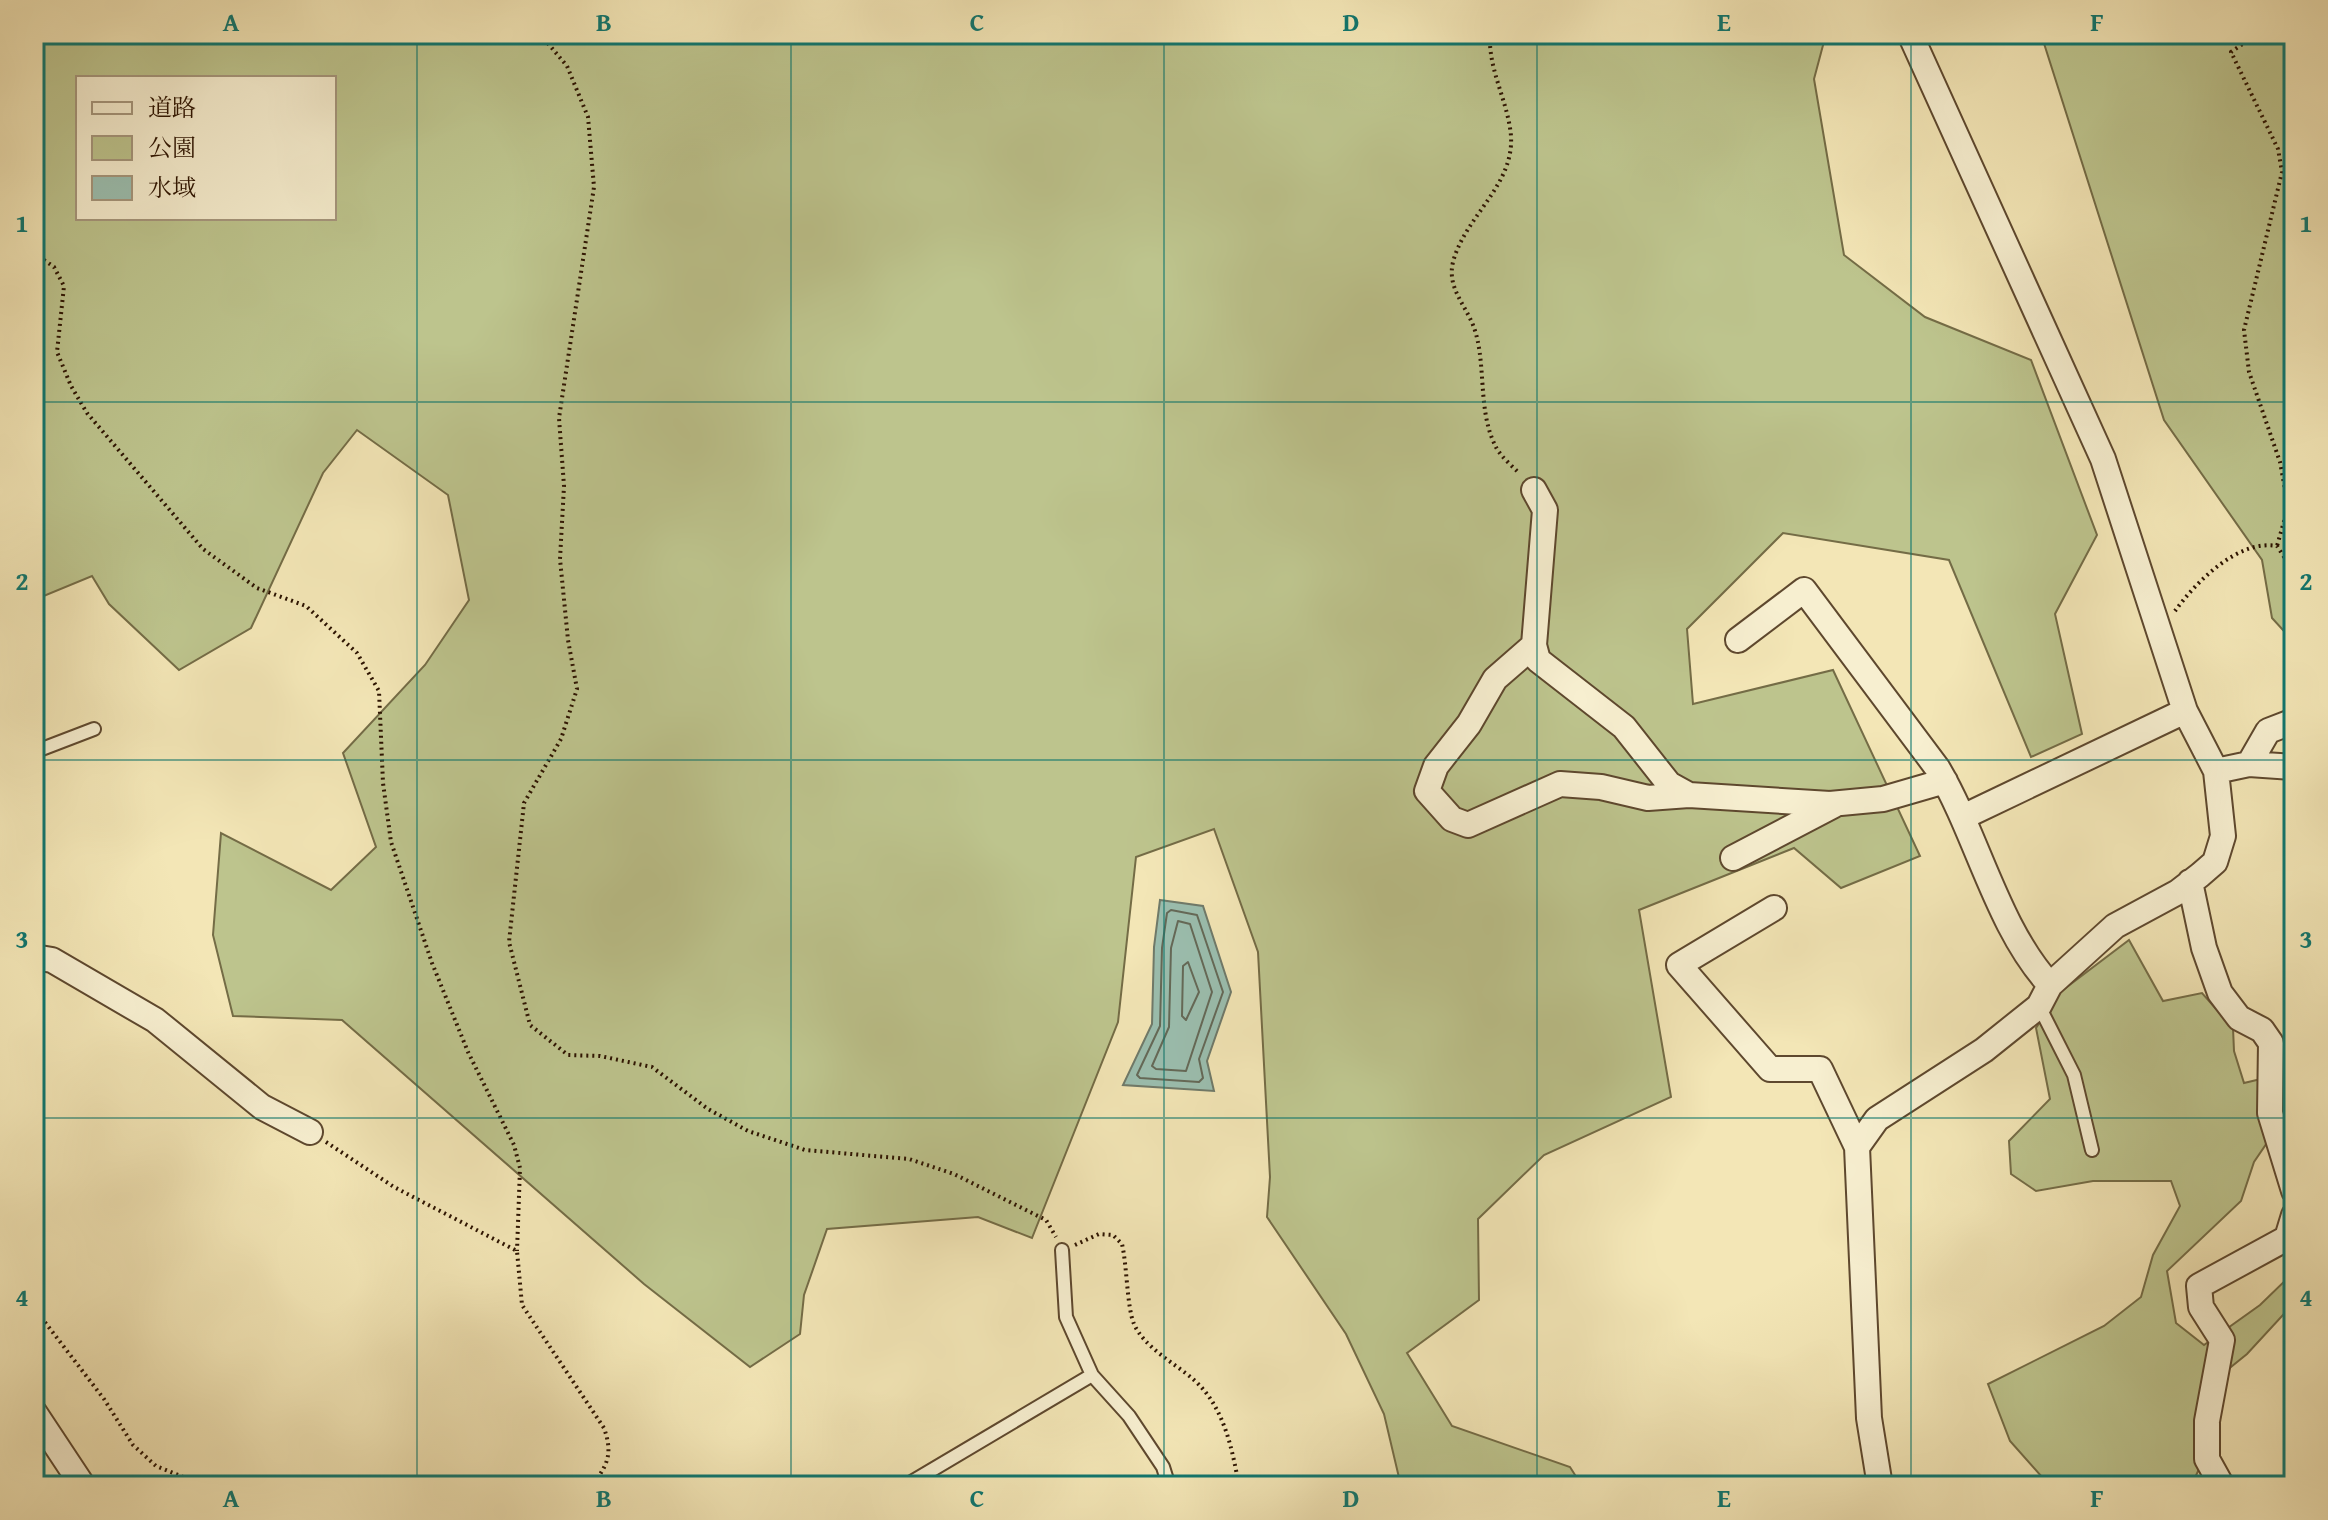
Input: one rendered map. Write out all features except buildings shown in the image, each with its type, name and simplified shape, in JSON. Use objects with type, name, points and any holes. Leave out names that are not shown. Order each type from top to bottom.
[{"type":"street","points":[[1857,1147],[1877,1119],[1984,1050],[2115,926],[2190,882],[2215,862],[2223,836],[2216,771],[2185,711],[2103,459],[1910,34]]},
{"type":"street","points":[[1534,490],[1545,510],[1534,645],[1538,660],[1624,727],[1669,784],[1689,795]]},
{"type":"street","points":[[1738,640],[1804,590],[1945,781],[1993,890],[2039,973],[2044,996]]},
{"type":"street","points":[[1534,645],[1495,679],[1469,724],[1436,766],[1427,791],[1436,805],[1452,819],[1468,825],[1560,784],[1601,787],[1648,798],[1689,795],[1838,803],[1883,799],[1945,781]]},
{"type":"street","points":[[1963,817],[2185,711]]},
{"type":"street","points":[[2249,764],[2268,731],[2294,721]]},
{"type":"street","points":[[2216,771],[2249,764],[2294,767]]},
{"type":"street","points":[[1733,858],[1838,803]]},
{"type":"street","points":[[2190,882],[2204,948],[2220,993],[2239,1018],[2262,1030],[2271,1043],[2270,1113],[2294,1191]]},
{"type":"street","points":[[1774,908],[1679,965],[1770,1069],[1820,1069],[1857,1147],[1869,1418],[1880,1486]]},
{"type":"street","points":[[34,957],[52,960],[155,1020],[262,1107],[310,1132]]},
{"type":"street","points":[[2222,1486],[2207,1459],[2207,1421],[2222,1340],[2201,1307],[2199,1286],[2287,1238],[2294,1215]]},
{"type":"street","points":[[34,1412],[83,1486]]},
{"type":"lane","points":[[34,752],[94,729]]},
{"type":"lane","points":[[2044,996],[2074,1075],[2092,1150]]},
{"type":"lane","points":[[1062,1250],[1066,1317],[1092,1375],[1129,1416],[1163,1467],[1169,1486]]},
{"type":"lane","points":[[910,1483],[1092,1375]]},
{"type":"path","points":[[540,34],[567,66],[588,117],[594,187],[559,418],[564,486],[560,559],[568,640],[577,689],[561,739],[524,803],[509,942],[530,1025],[568,1055],[600,1056],[652,1067],[708,1109],[748,1131],[805,1150],[909,1159],[954,1174],[1046,1220],[1062,1250],[1099,1234],[1113,1235],[1122,1244],[1133,1323],[1144,1339],[1197,1382],[1218,1412],[1232,1450],[1239,1486]]},
{"type":"path","points":[[1490,34],[1489,52],[1511,136],[1504,177],[1473,219],[1453,264],[1453,290],[1474,327],[1485,408],[1495,447],[1534,490]]},
{"type":"path","points":[[2257,34],[2231,52],[2278,149],[2282,172],[2244,330],[2249,372],[2280,462],[2285,489],[2287,511],[2277,546]]},
{"type":"path","points":[[34,253],[54,267],[64,286],[57,352],[71,386],[87,413],[203,549],[257,588],[306,606],[357,653],[379,691],[383,783],[391,842],[432,963],[468,1052],[514,1145],[520,1168],[517,1251],[522,1305],[604,1428],[611,1447],[609,1463],[592,1486]]},
{"type":"path","points":[[2160,631],[2184,598],[2240,552],[2264,544],[2277,546],[2294,572]]},
{"type":"path","points":[[310,1132],[394,1187],[517,1251]]},
{"type":"path","points":[[34,1308],[104,1399],[133,1445],[156,1466],[205,1486]]},
{"type":"green space","points":[[34,34],[1826,34],[1814,79],[1844,255],[1925,317],[2031,360],[2097,535],[2055,614],[2082,734],[2031,757],[1949,560],[1783,533],[1687,629],[1693,704],[1833,670],[1920,856],[1841,888],[1794,848],[1639,910],[1671,1097],[1544,1155],[1478,1219],[1479,1300],[1407,1353],[1452,1426],[1570,1467],[1582,1486],[1401,1486],[1384,1414],[1346,1334],[1267,1217],[1270,1177],[1258,952],[1214,829],[1136,857],[1118,1022],[1032,1238],[978,1217],[827,1229],[804,1295],[800,1334],[750,1367],[644,1284],[342,1020],[233,1016],[213,935],[221,833],[331,890],[376,847],[343,753],[425,665],[469,600],[448,495],[357,430],[323,473],[251,628],[179,670],[109,604],[92,576],[34,600]]},
{"type":"green space","points":[[2041,34],[2294,34],[2294,642],[2272,618],[2262,560],[2164,420]]},
{"type":"green space","points":[[2129,940],[2163,1001],[2202,993],[2233,1028],[2234,1051],[2244,1083],[2294,1071],[2294,1116],[2288,1112],[2254,1162],[2241,1201],[2167,1271],[2176,1323],[2204,1345],[2260,1305],[2294,1272],[2294,1303],[2247,1354],[2200,1392],[2200,1467],[2191,1486],[2050,1486],[2010,1441],[1988,1384],[2104,1326],[2141,1297],[2153,1255],[2180,1206],[2171,1181],[2093,1181],[2036,1191],[2011,1174],[2009,1141],[2050,1099],[2036,1028],[2059,993]]},
{"type":"water","points":[[1160,900],[1203,906],[1231,992],[1207,1061],[1214,1091],[1123,1085],[1152,1024],[1154,947]]}]
